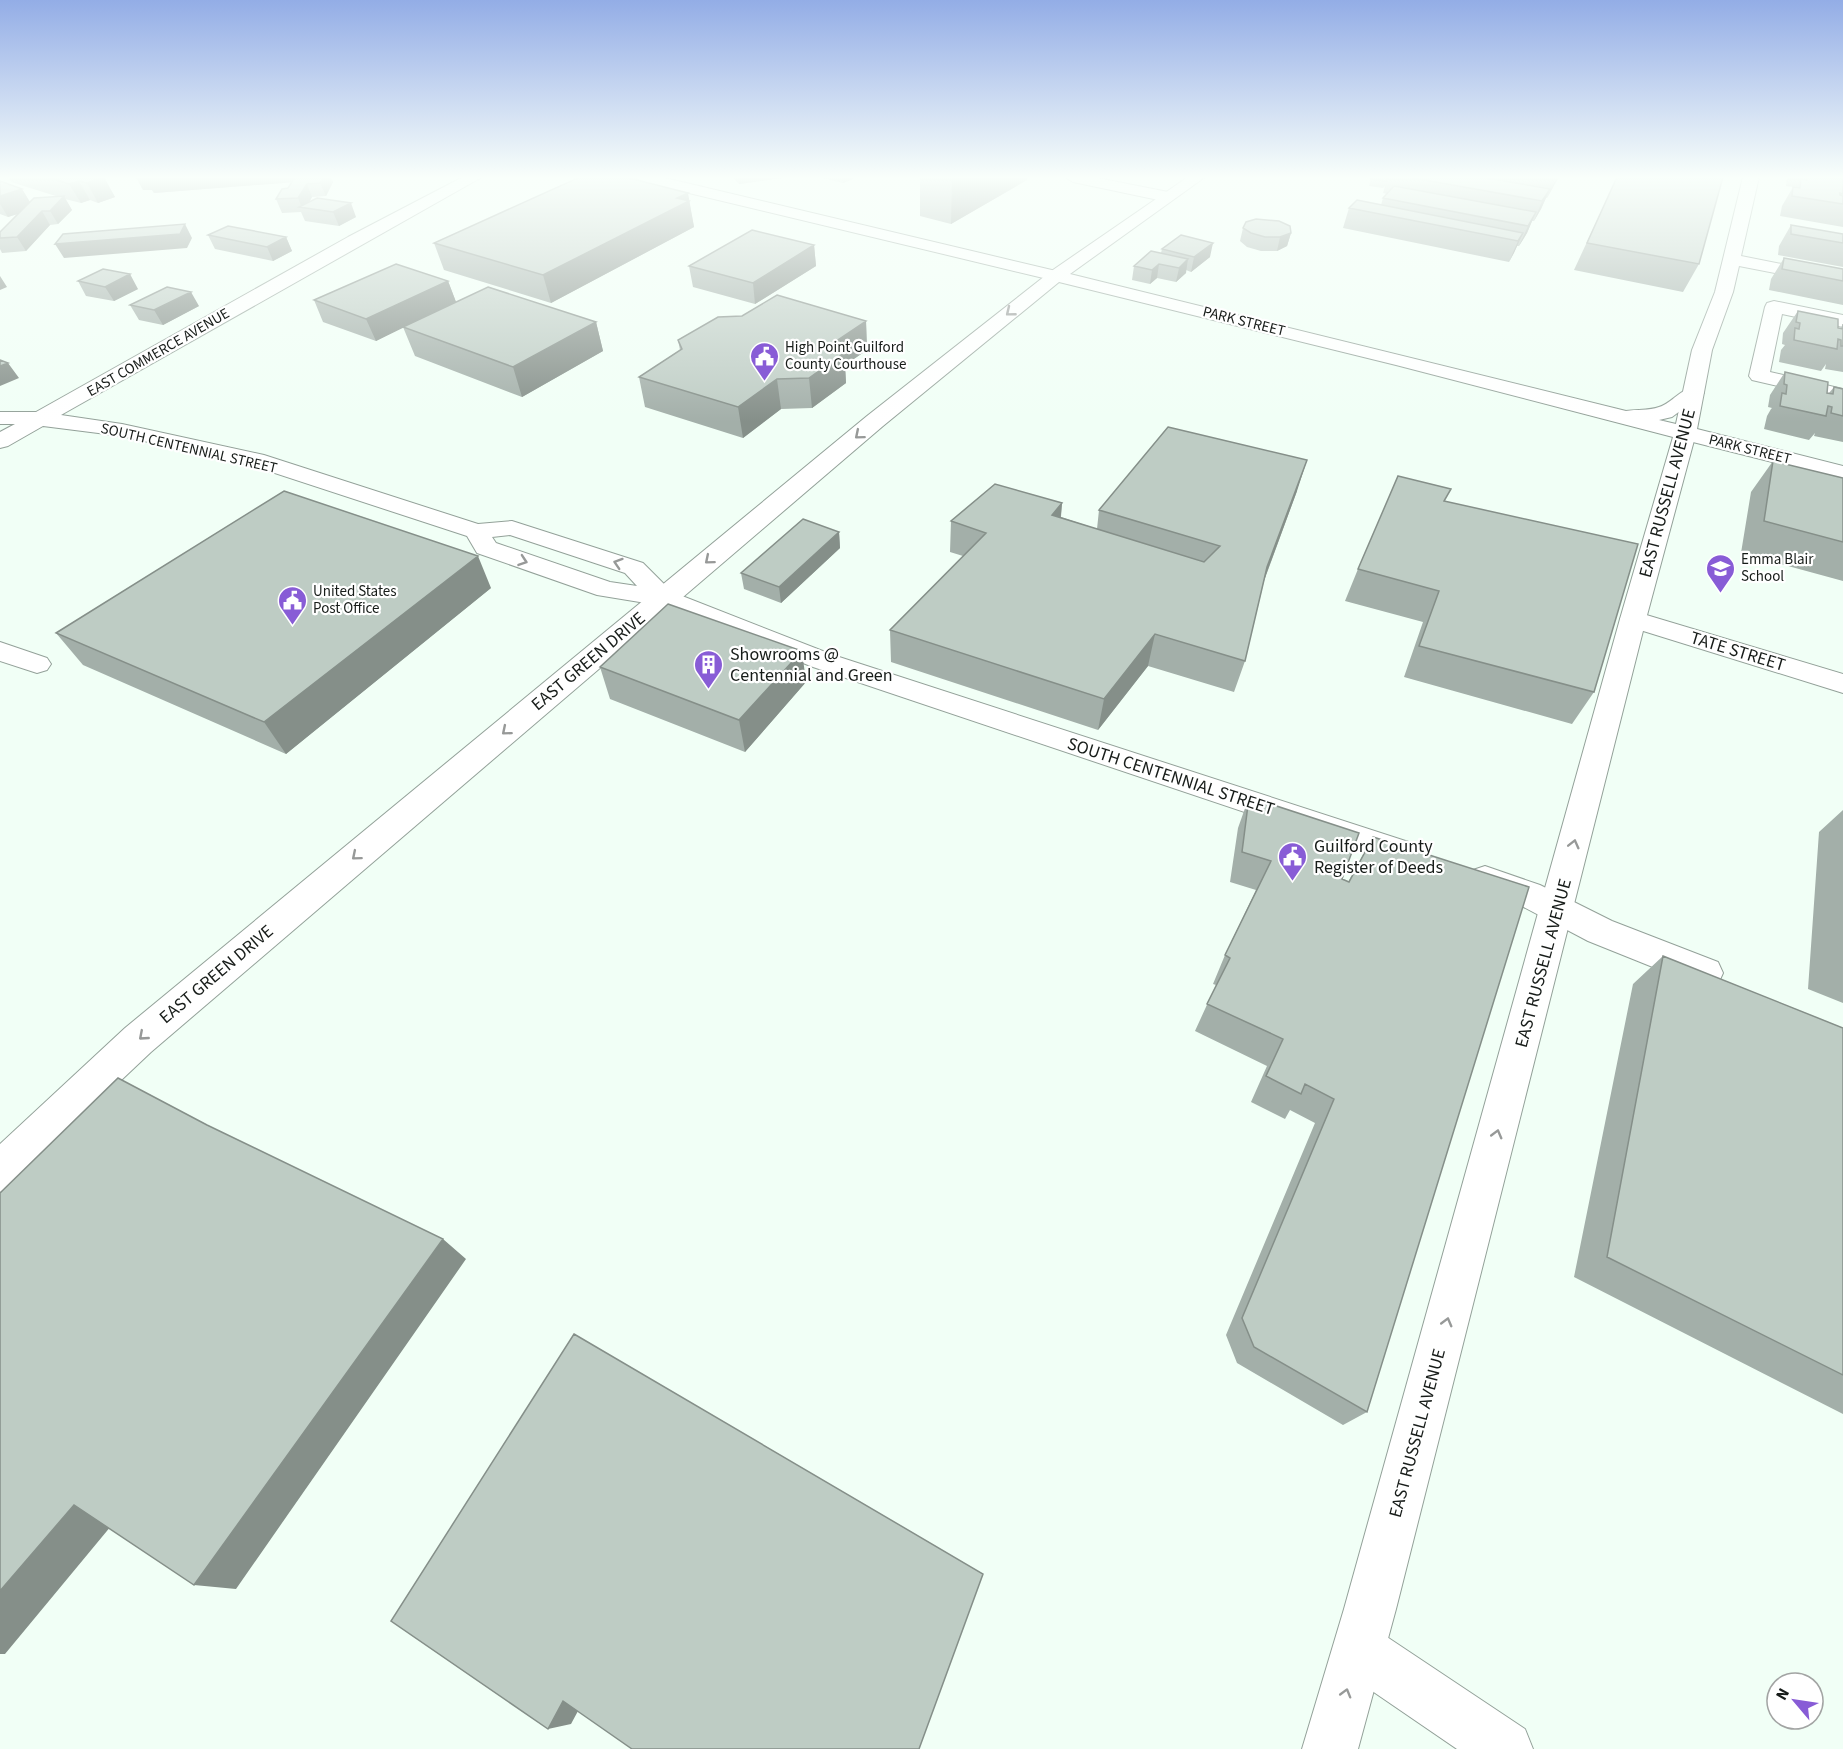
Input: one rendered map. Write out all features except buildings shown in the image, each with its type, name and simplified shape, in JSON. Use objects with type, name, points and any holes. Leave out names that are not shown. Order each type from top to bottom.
[{"type":"street","name":"EAST COMMERCE AVENUE","points":[[0,441],[323,259]]},
{"type":"street","name":"PARK STREET","points":[[983,259],[1401,360],[1843,472]]},
{"type":"street","name":"EAST GREEN DRIVE","points":[[0,1172],[83,1090],[138,1040],[857,436],[1081,259]]},
{"type":"street","points":[[1732,260],[1843,280]]},
{"type":"street","name":"EAST RUSSELL AVENUE","points":[[1330,1749],[1359,1650],[1558,909],[1633,619],[1685,433],[1702,350],[1724,292],[1732,260]]},
{"type":"street","points":[[1843,321],[1774,307],[1759,376],[1843,395]]},
{"type":"street","points":[[1621,417],[1665,413],[1694,393]]},
{"type":"street","name":"SOUTH CENTENNIAL STREET","points":[[0,418],[41,419],[122,430],[256,460],[477,531],[486,548],[606,589],[663,598],[823,661],[1528,894],[1600,931],[1732,984]]},
{"type":"street","name":"TATE STREET","points":[[1633,619],[1843,684]]},
{"type":"street","points":[[0,651],[37,664]]},
{"type":"street","points":[[1359,1650],[1504,1749]]},
{"type":"place","name":"High Point Guilford County Courthouse","points":[[764,382]]},
{"type":"place","name":"Emma Blair School","points":[[1720,594]]},
{"type":"place","name":"United States Post Office","points":[[292,626]]},
{"type":"place","name":"Showrooms @ Centennial and Green","points":[[709,690]]},
{"type":"place","name":"Guilford County Register of Deeds","points":[[1293,882]]}]
